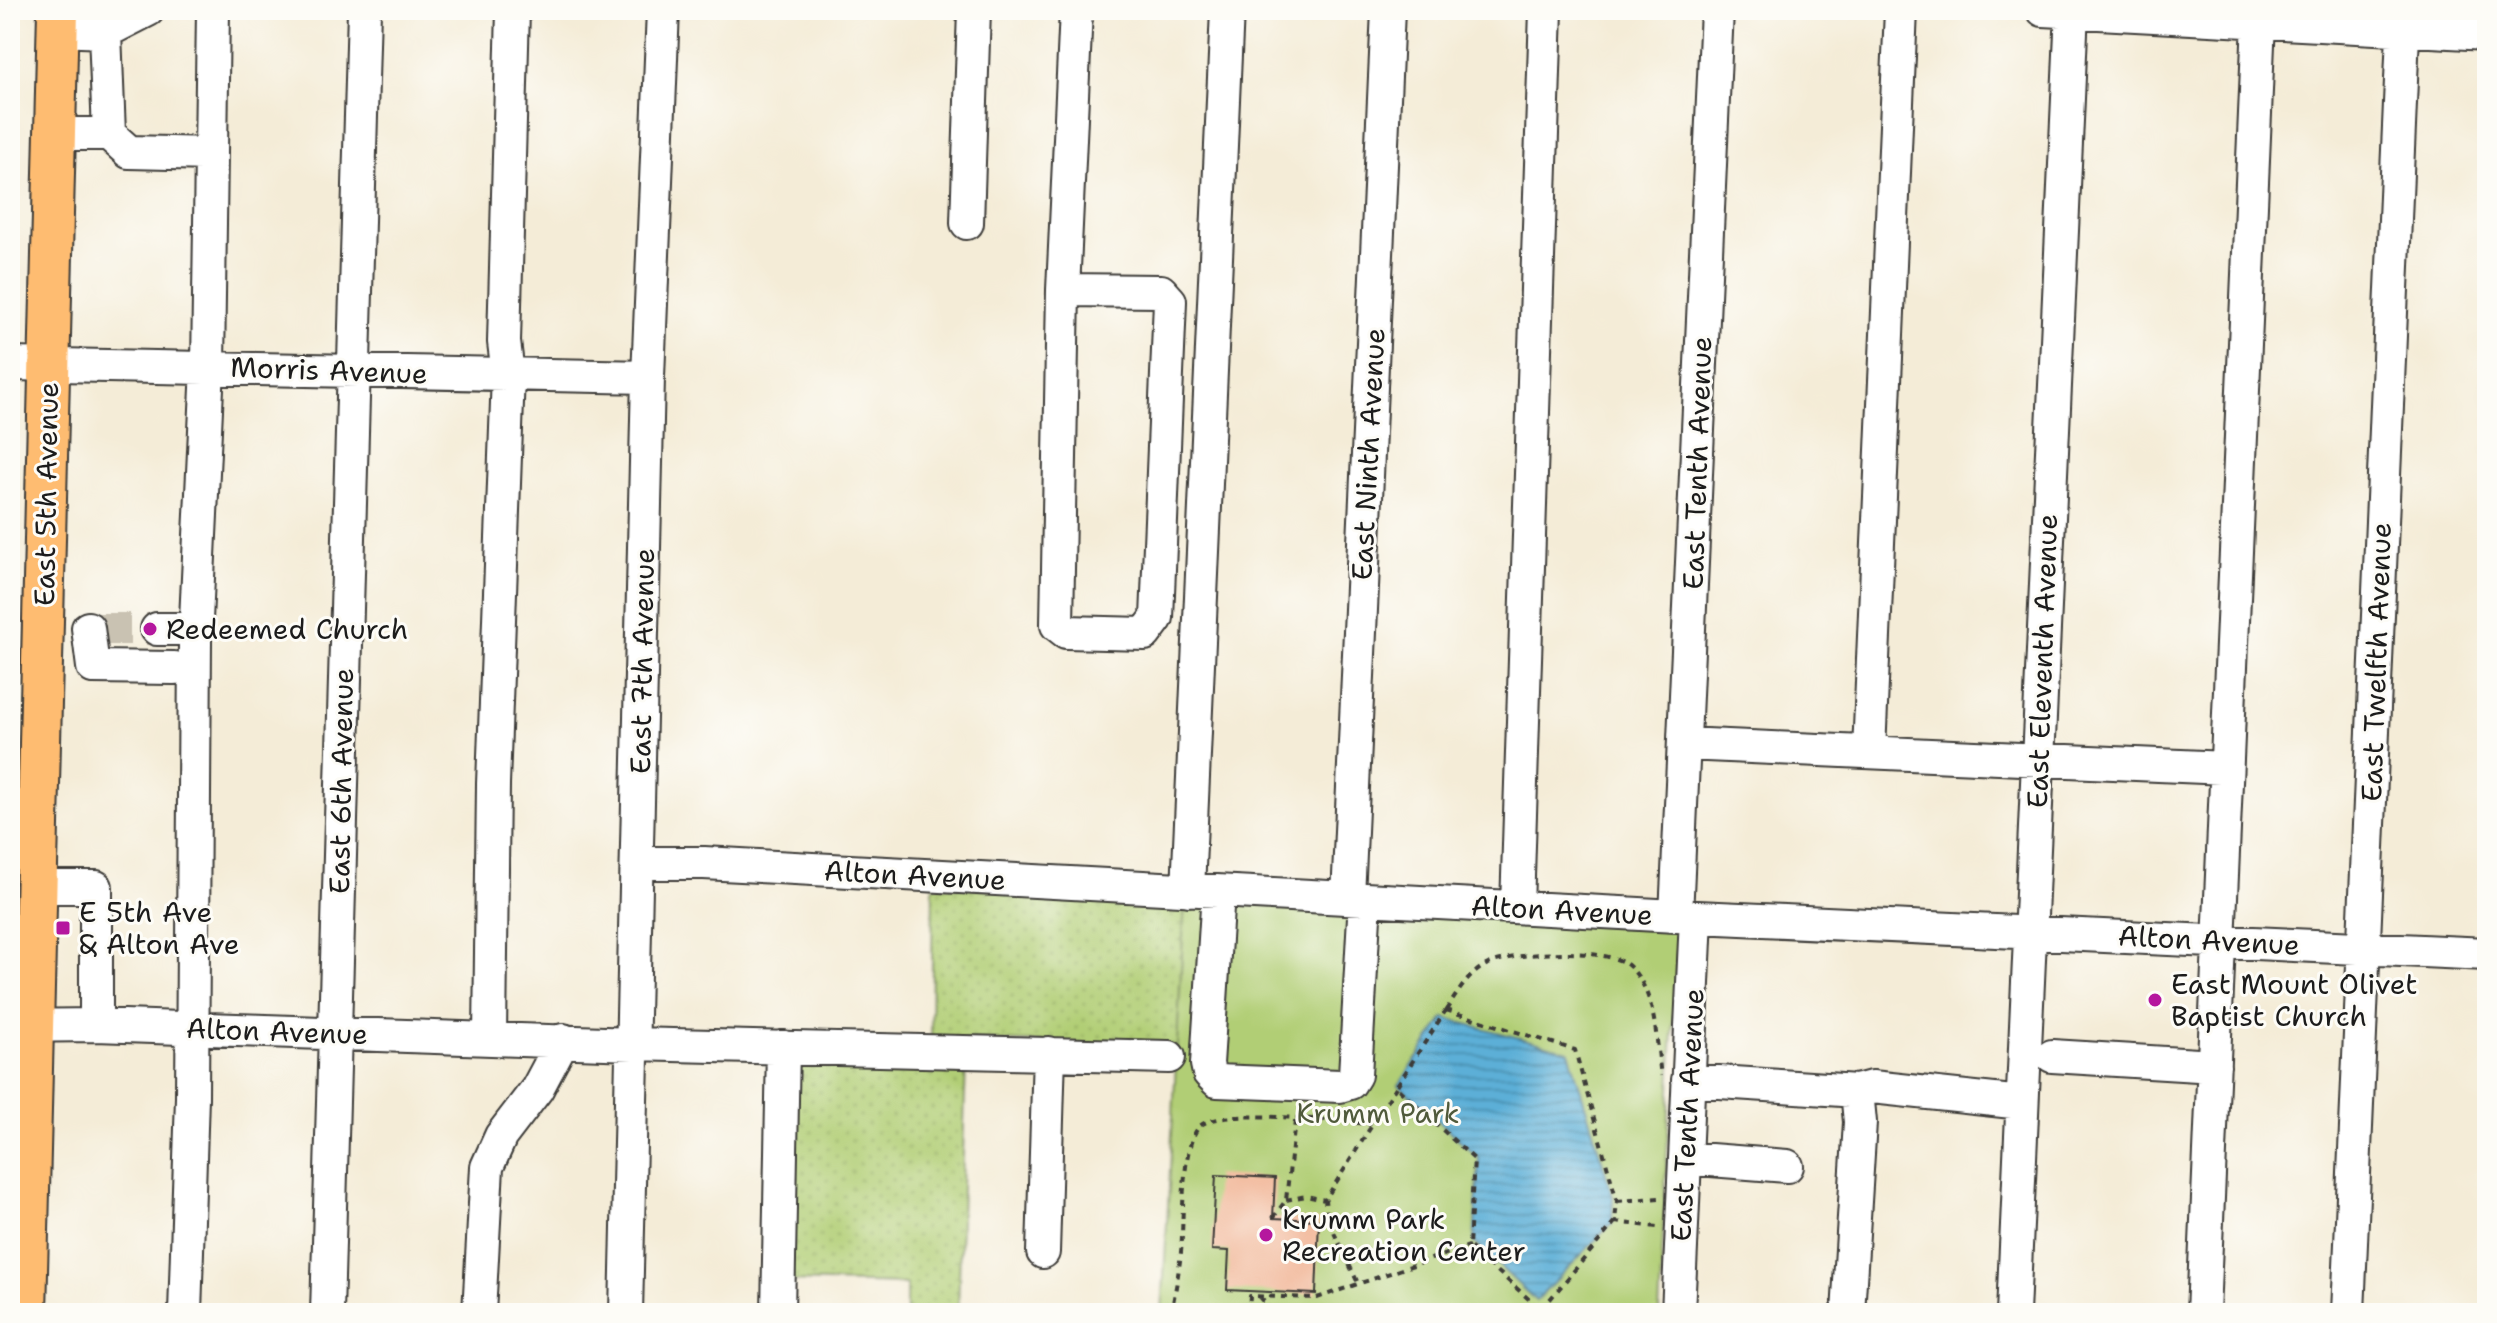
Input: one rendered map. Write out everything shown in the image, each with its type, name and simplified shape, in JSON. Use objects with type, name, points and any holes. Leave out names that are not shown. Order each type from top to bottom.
[{"type":"main road","name":"East 5th Avenue","points":[[21,1287],[21,1026],[36,887],[44,627],[29,365],[54,134],[58,20]]},
{"type":"street","points":[[58,20],[105,32],[148,10]]},
{"type":"street","points":[[185,1313],[192,1029],[195,629],[208,367],[213,10]]},
{"type":"street","name":"East 6th Avenue","points":[[327,1313],[364,10]]},
{"type":"street","points":[[490,1037],[493,784],[508,374],[504,342],[513,10]]},
{"type":"street","name":"East 7th Avenue","points":[[626,1313],[648,377],[663,10]]},
{"type":"street","points":[[967,223],[974,10]]},
{"type":"street","points":[[1063,290],[1161,291],[1170,301],[1157,618],[1145,634],[1066,632],[1057,625],[1063,290],[1076,10]]},
{"type":"street","points":[[1203,891],[1227,10]]},
{"type":"street","name":"East Ninth Avenue","points":[[1203,891],[1209,1073],[1217,1081],[1340,1086],[1350,1083],[1355,1075],[1356,899],[1388,10]]},
{"type":"street","points":[[1517,907],[1546,10]]},
{"type":"street","name":"East Tenth Avenue","points":[[1678,1313],[1685,1158],[1675,1080],[1686,916],[1684,744],[1717,10]]},
{"type":"street","points":[[1869,752],[1901,10]]},
{"type":"street","points":[[2062,10],[2259,21],[2404,19],[2487,34]]},
{"type":"street","name":"East Eleventh Avenue","points":[[2013,1313],[2038,759],[2062,10]]},
{"type":"street","name":"East Twelfth Avenue","points":[[2348,1313],[2404,19]]},
{"type":"street","points":[[2203,1313],[2259,21]]},
{"type":"street","points":[[105,32],[109,134]]},
{"type":"street","points":[[54,134],[109,134],[129,152],[211,154]]},
{"type":"street","name":"Morris Avenue","points":[[29,365],[648,377]]},
{"type":"street","points":[[44,627],[93,629],[93,667],[174,668]]},
{"type":"street","points":[[157,629],[195,629]]},
{"type":"street","points":[[1684,744],[2226,768]]},
{"type":"street","name":"Alton Avenue","points":[[637,863],[704,863],[1686,916],[2487,954]]},
{"type":"street","points":[[36,887],[96,887],[96,1025]]},
{"type":"street","name":"Alton Avenue","points":[[21,1026],[96,1025],[633,1044],[1169,1057]]},
{"type":"street","points":[[479,1313],[487,1167],[501,1136],[537,1089],[563,1040]]},
{"type":"street","points":[[778,1313],[783,1047]]},
{"type":"street","points":[[1043,1252],[1049,1053]]},
{"type":"street","points":[[2052,1056],[2214,1066]]},
{"type":"street","points":[[1675,1080],[1857,1091],[1872,1087],[2022,1103]]},
{"type":"street","points":[[1848,1313],[1860,1122],[1857,1091]]},
{"type":"street","points":[[1685,1158],[1787,1166]]},
{"type":"path","points":[[1357,1282],[1327,1218],[1325,1200],[1446,1010],[1464,984],[1483,966],[1510,955],[1605,956],[1628,965],[1642,982],[1675,1080]]},
{"type":"path","points":[[1396,1087],[1474,1159],[1469,1246],[1539,1312],[1615,1222],[1617,1201],[1575,1050],[1446,1010]]},
{"type":"path","points":[[1171,1313],[1181,1255],[1192,1137],[1201,1124],[1216,1118],[1371,1124]]},
{"type":"path","points":[[1273,1218],[1286,1200],[1295,1120]]},
{"type":"path","points":[[1286,1200],[1306,1196],[1325,1200]]},
{"type":"path","points":[[1617,1201],[1683,1197]]},
{"type":"path","points":[[1615,1222],[1682,1230]]},
{"type":"path","points":[[1249,1313],[1250,1296],[1317,1298],[1469,1246]]},
{"type":"path","points":[[1259,1296],[1274,1313]]},
{"type":"green space","points":[[933,886],[1185,900],[1178,1047],[931,1039]]},
{"type":"green space","name":"Krumm Park","points":[[1185,900],[1678,929],[1659,1313],[1162,1313]]},
{"type":"green space","points":[[794,1057],[966,1062],[958,1313],[906,1313],[906,1284],[787,1281]]},
{"type":"water","points":[[1444,1018],[1569,1051],[1613,1197],[1612,1223],[1536,1301],[1474,1242],[1479,1158],[1399,1085]]},
{"type":"building","name":"Krumm Park Recreation Center","points":[[1216,1175],[1275,1178],[1273,1218],[1319,1220],[1316,1294],[1227,1290],[1229,1251],[1212,1250]]},
{"type":"tunnel","points":[[98,629],[157,629]]},
{"type":"place","name":"Redeemed Church","points":[[150,629]]},
{"type":"place","name":"E 5th Ave & Alton Ave","points":[[63,928]]},
{"type":"place","name":"East Mount Olivet Baptist Church","points":[[2155,1000]]},
{"type":"place","name":"Krumm Park Recreation Center","points":[[1266,1235]]}]
